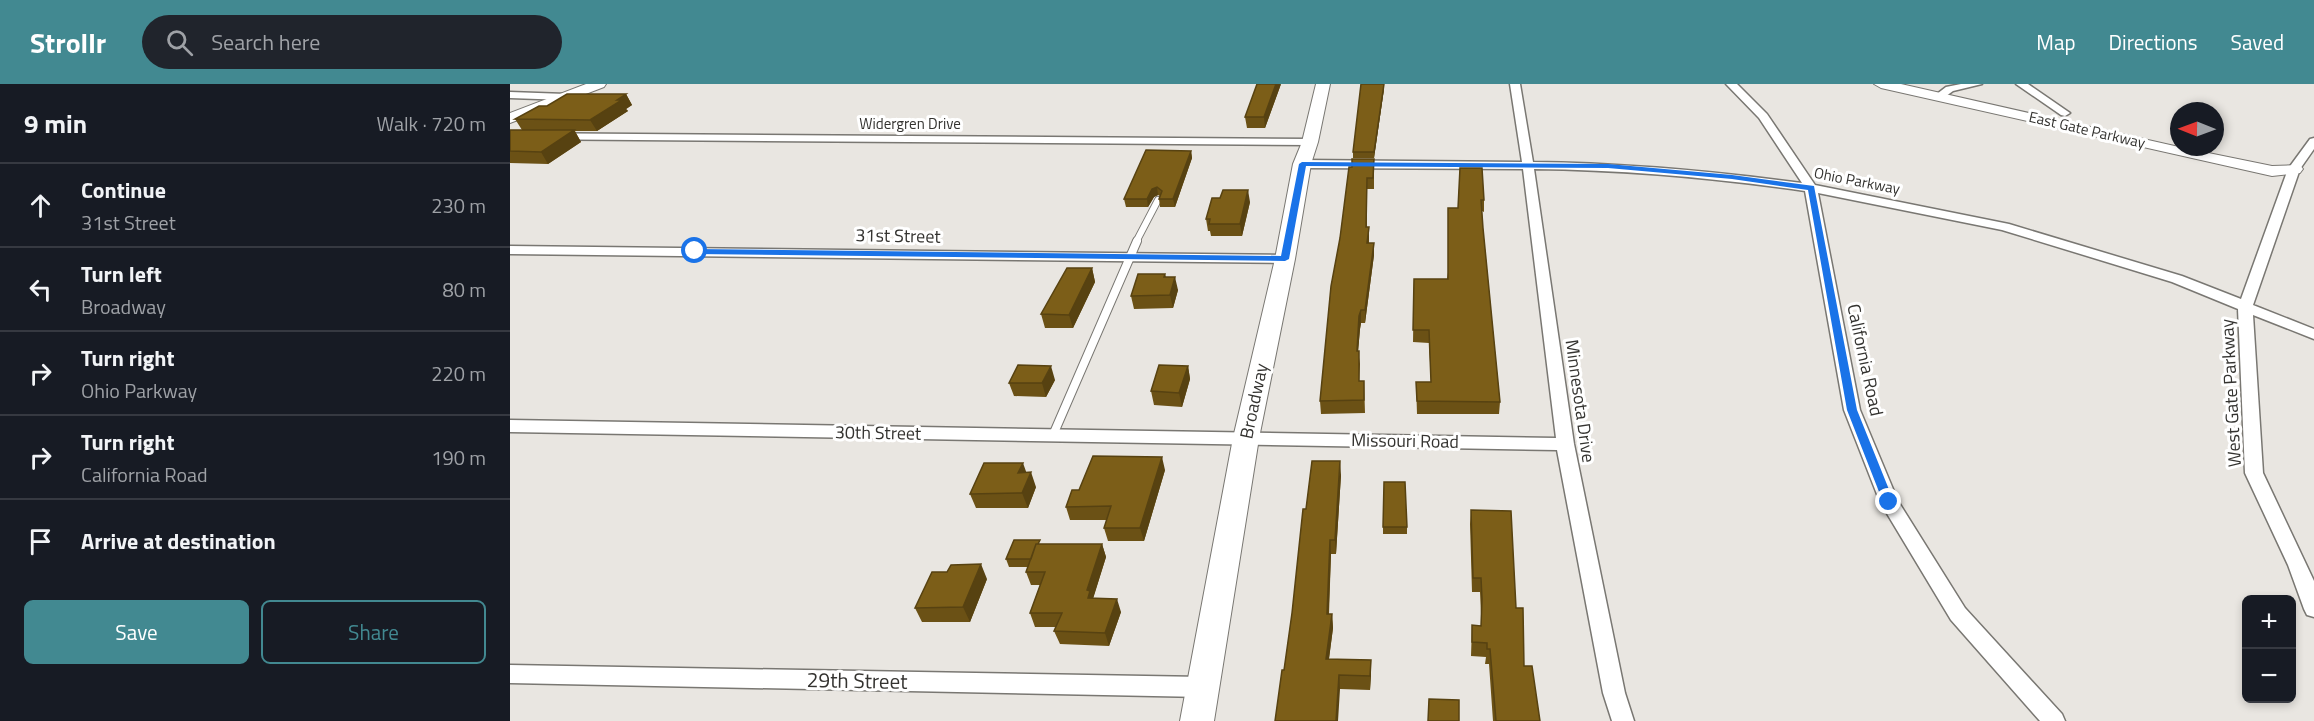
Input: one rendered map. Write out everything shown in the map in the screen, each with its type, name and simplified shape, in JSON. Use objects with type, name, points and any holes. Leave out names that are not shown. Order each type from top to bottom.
[{"type":"main road","points":[[510,118],[579,84]]},
{"type":"main road","points":[[510,110],[599,84]]},
{"type":"main road","name":"Broadway","points":[[1197,721],[1246,438],[1285,259],[1302,164],[1310,142],[1323,84]]},
{"type":"main road","name":"East Gate Parkway","points":[[1881,84],[2065,113],[2170,136]]},
{"type":"main road","name":"East Gate Parkway","points":[[1927,84],[1944,93],[2272,171],[2294,170],[2314,175]]},
{"type":"main road","name":"East Gate Parkway","points":[[2224,148],[2276,159],[2294,170]]},
{"type":"street","name":"Minnesota Drive","points":[[1515,84],[1528,165],[1564,444],[1614,693],[1623,721]]},
{"type":"street","name":"California Road","points":[[1731,84],[1763,116],[1811,188],[1852,410],[1889,502],[1958,614],[2054,721]]},
{"type":"street","points":[[1944,93],[1977,84]]},
{"type":"street","points":[[2021,84],[2065,113]]},
{"type":"street","points":[[510,94],[558,96]]},
{"type":"street","name":"Widergren Drive","points":[[510,136],[1310,142]]},
{"type":"street","name":"West Gate Parkway","points":[[2314,141],[2294,170],[2245,308],[2254,473],[2298,565],[2314,609]]},
{"type":"street","name":"Ohio Parkway","points":[[1302,164],[1620,167],[1732,177],[1811,188],[2004,227],[2177,279],[2314,334]]},
{"type":"street","name":"31st Street","points":[[510,250],[1285,259]]},
{"type":"street","name":"30th Street","points":[[510,426],[1246,438]]},
{"type":"street","name":"Missouri Road","points":[[1246,438],[1564,444]]},
{"type":"street","name":"29th Street","points":[[510,674],[1203,687]]},
{"type":"lane","points":[[1053,435],[1129,256],[1158,200]]},
{"type":"building","points":[[1257,84],[1276,84],[1264,117],[1245,117]]},
{"type":"building","points":[[1361,84],[1384,84],[1374,152],[1353,152]]},
{"type":"building","points":[[567,94],[626,94],[617,100],[622,100],[590,120],[515,119],[539,106],[547,106]]},
{"type":"building","points":[[510,130],[574,130],[541,152],[510,151]]},
{"type":"building","points":[[1146,150],[1191,151],[1173,199],[1159,199],[1162,191],[1157,187],[1152,189],[1147,199],[1124,199]]},
{"type":"building","points":[[1352,159],[1374,159],[1373,178],[1367,178],[1366,227],[1369,227],[1367,243],[1374,243],[1365,310],[1361,310],[1359,316],[1357,351],[1359,351],[1359,381],[1364,381],[1364,400],[1320,401],[1331,286]]},
{"type":"building","points":[[1460,168],[1482,168],[1483,228],[1500,402],[1417,401],[1416,382],[1431,382],[1429,330],[1413,330],[1414,279],[1448,279],[1448,208],[1458,208]]},
{"type":"building","points":[[1223,190],[1248,190],[1240,224],[1209,224],[1210,219],[1206,219],[1212,198],[1220,198]]},
{"type":"building","points":[[1067,268],[1092,268],[1069,315],[1041,314]]},
{"type":"building","points":[[1138,274],[1165,274],[1164,277],[1175,277],[1170,295],[1131,296]]},
{"type":"building","points":[[1018,365],[1051,366],[1042,383],[1009,383]]},
{"type":"building","points":[[1159,365],[1188,366],[1179,393],[1151,391]]},
{"type":"building","points":[[1093,456],[1162,457],[1140,528],[1104,528],[1111,506],[1066,507],[1072,490],[1079,490]]},
{"type":"building","points":[[1312,461],[1340,461],[1335,540],[1330,540],[1327,614],[1332,614],[1326,659],[1371,660],[1370,676],[1339,675],[1336,721],[1275,721],[1292,613],[1303,509],[1306,509]]},
{"type":"building","points":[[984,463],[1023,463],[1018,473],[1031,472],[1022,493],[970,494]]},
{"type":"building","points":[[1384,482],[1405,482],[1407,527],[1383,527]]},
{"type":"building","points":[[1471,510],[1511,511],[1516,608],[1523,608],[1524,666],[1532,666],[1540,721],[1496,721],[1490,649],[1487,649],[1487,643],[1472,642],[1472,625],[1481,626],[1482,599],[1481,578],[1473,578]]},
{"type":"building","points":[[1014,540],[1040,540],[1036,544],[1031,559],[1006,559]]},
{"type":"building","points":[[1036,544],[1102,544],[1087,590],[1090,591],[1088,598],[1117,599],[1105,633],[1054,631],[1062,613],[1030,613],[1045,572],[1026,572]]},
{"type":"building","points":[[981,564],[963,607],[915,608],[932,572],[947,572],[951,565]]},
{"type":"building","points":[[1429,699],[1459,700],[1459,721],[1428,721]]},
{"type":"route","points":[[695,251],[1285,259],[1302,164],[1608,166],[1732,177],[1811,188],[1852,410],[1889,502]]}]
